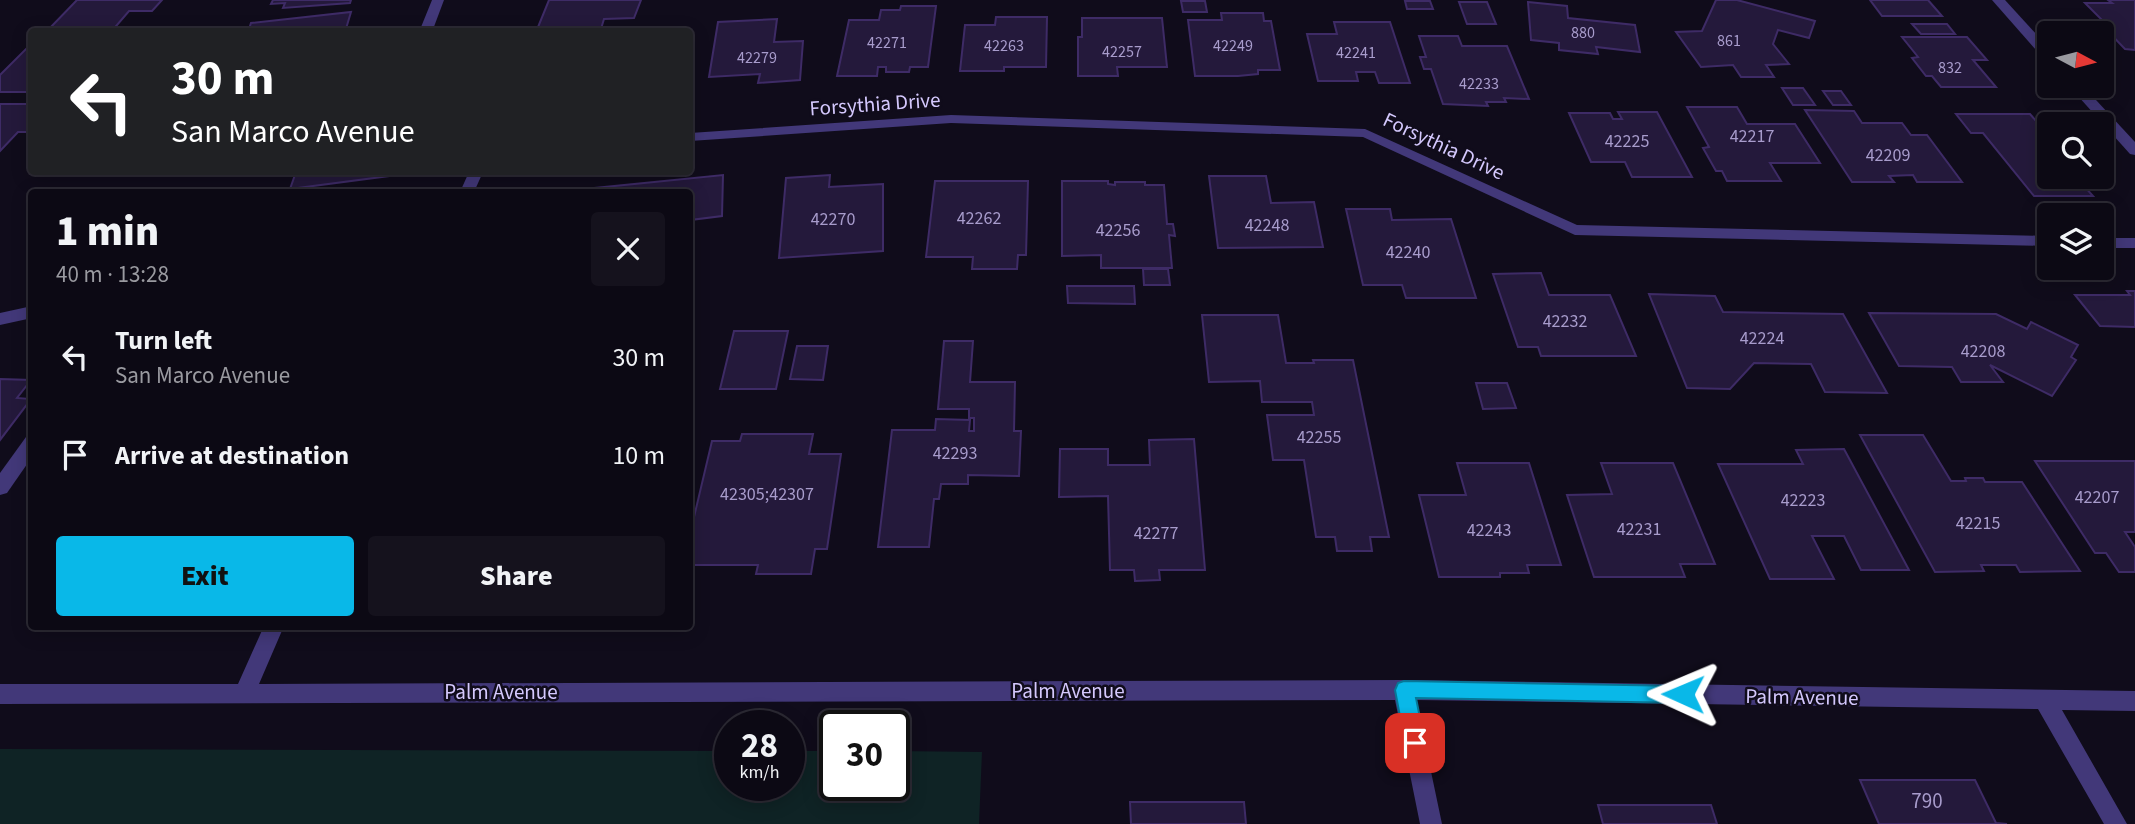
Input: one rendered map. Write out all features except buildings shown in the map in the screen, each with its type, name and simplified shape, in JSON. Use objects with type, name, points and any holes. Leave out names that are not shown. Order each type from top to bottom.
[{"type":"street","points":[[427,28],[438,0]]},
{"type":"street","points":[[1998,0],[2037,43]]},
{"type":"street","points":[[2087,98],[2135,151]]},
{"type":"street","name":"Forsythia Drive","points":[[693,137],[951,119],[1365,133],[1575,230],[2037,241]]},
{"type":"street","points":[[2114,243],[2135,243]]},
{"type":"street","points":[[0,319],[28,313]]},
{"type":"street","points":[[0,488],[28,448]]},
{"type":"street","points":[[244,693],[272,630]]},
{"type":"street","points":[[1404,690],[1431,824]]},
{"type":"street","name":"Palm Avenue","points":[[0,694],[1404,690],[2135,701]]},
{"type":"street","points":[[2045,701],[2116,824]]},
{"type":"green space","points":[[0,749],[714,751],[714,801],[805,801],[805,751],[819,751],[819,801],[910,801],[910,751],[982,752],[979,824],[0,824]]},
{"type":"route","points":[[1415,743],[1404,690],[1683,694]]}]
